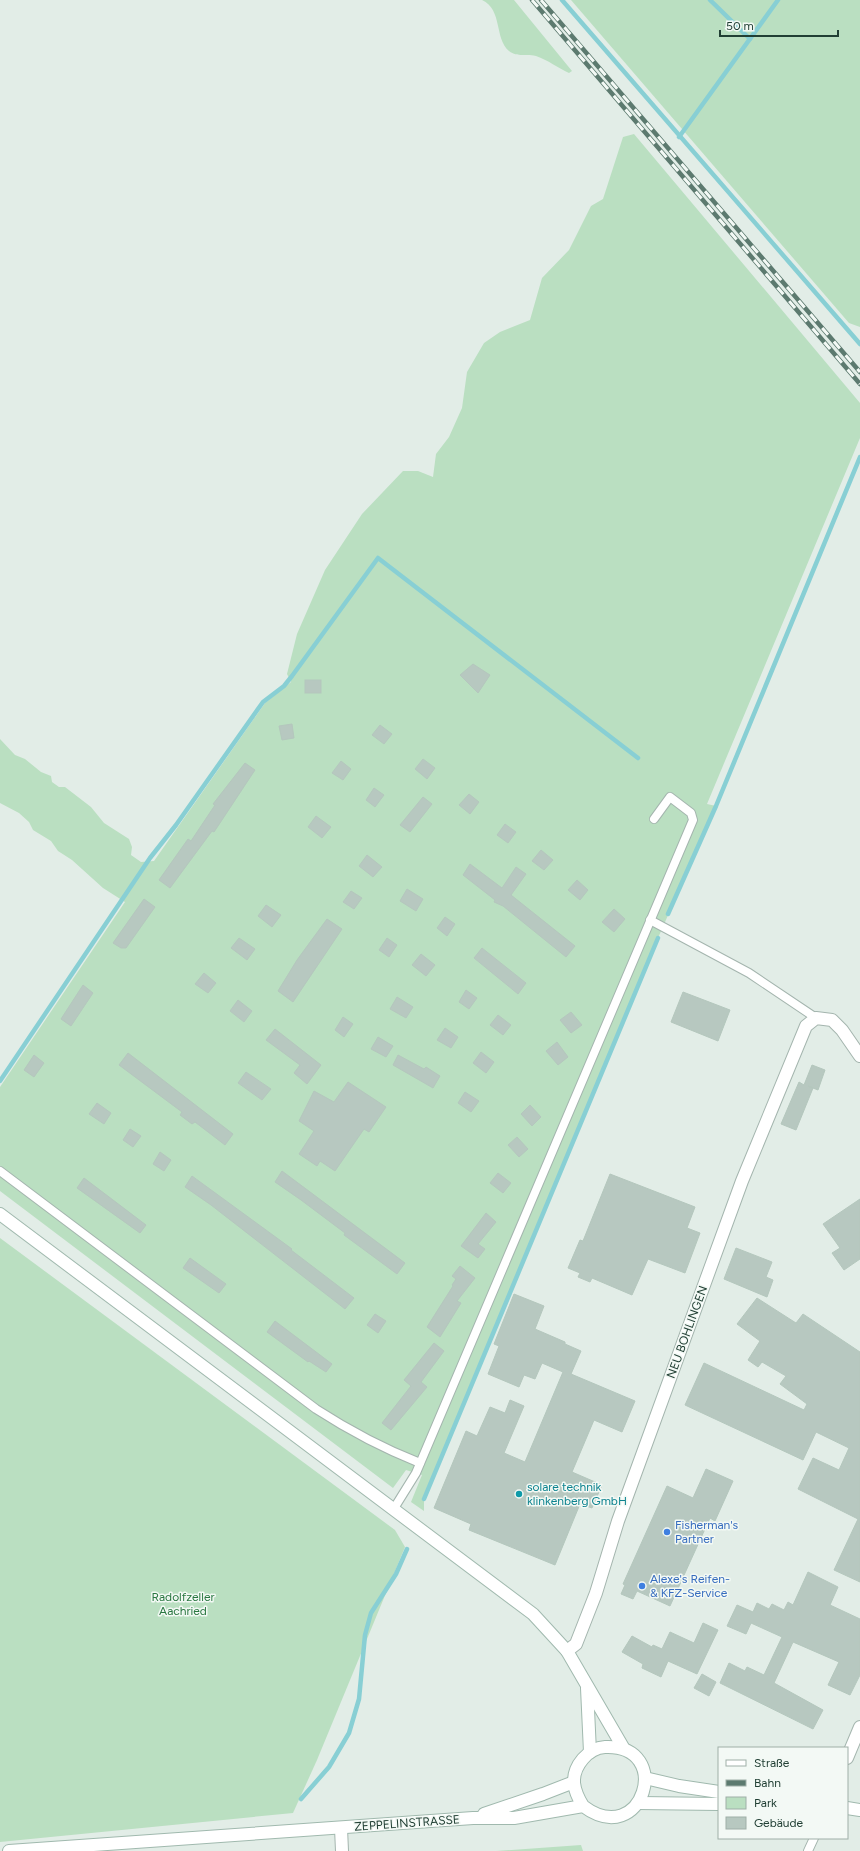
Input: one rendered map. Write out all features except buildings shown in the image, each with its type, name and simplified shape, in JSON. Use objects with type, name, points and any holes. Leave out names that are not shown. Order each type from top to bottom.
[{"type":"main road","points":[[816,1018],[832,1020],[842,1030],[860,1056]]},
{"type":"main road","name":"NEU BOHLINGEN","points":[[567,1651],[576,1644],[596,1593],[618,1521],[742,1181],[806,1026],[816,1018]]},
{"type":"main road","points":[[0,1214],[533,1614],[567,1651],[624,1749],[637,1760],[643,1768],[645,1788],[639,1804],[632,1811],[618,1817],[605,1818],[594,1814],[583,1806],[576,1795],[574,1782],[576,1769],[590,1752],[602,1747],[624,1749]]},
{"type":"main road","points":[[587,1685],[590,1752]]},
{"type":"main road","points":[[848,1756],[860,1727]]},
{"type":"main road","points":[[645,1778],[679,1786],[718,1792]]},
{"type":"main road","points":[[473,1818],[574,1782]]},
{"type":"main road","points":[[639,1804],[718,1804]]},
{"type":"main road","points":[[473,1818],[514,1818],[583,1806]]},
{"type":"main road","points":[[848,1808],[860,1810]]},
{"type":"main road","name":"ZEPPELINSTRASSE","points":[[342,1851],[341,1828],[473,1818]]},
{"type":"main road","points":[[9,1851],[341,1828]]},
{"type":"lane","points":[[393,1510],[401,1500],[420,1463],[693,820],[691,813],[670,796],[654,819]]},
{"type":"lane","points":[[650,920],[749,973],[816,1018]]},
{"type":"lane","points":[[0,1171],[316,1409],[349,1431],[386,1450],[420,1463]]},
{"type":"lane","points":[[808,1851],[814,1839]]},
{"type":"green space","points":[[482,0],[514,0],[572,71],[569,73],[536,56],[519,55],[509,51],[501,39],[493,10]]},
{"type":"green space","points":[[571,0],[860,0],[860,327],[849,323]]},
{"type":"green space","points":[[634,134],[860,403],[860,438],[707,804],[716,806],[658,938],[424,1499],[424,1511],[411,1502],[422,1475],[406,1470],[393,1488],[0,1191],[0,1087],[125,902],[103,888],[72,860],[58,851],[51,841],[33,830],[29,822],[19,813],[0,803],[0,739],[15,755],[25,759],[41,772],[51,776],[52,782],[59,787],[65,787],[91,807],[104,823],[129,839],[132,847],[131,855],[141,862],[154,861],[265,703],[291,682],[287,674],[297,634],[325,570],[362,514],[403,471],[418,471],[433,477],[436,454],[449,437],[462,408],[467,372],[484,343],[500,332],[530,320],[542,278],[569,250],[591,206],[603,199],[623,137]]},
{"type":"green space","name":"Radolfzeller Aachried","points":[[0,1238],[395,1530],[405,1547],[317,1760],[293,1813],[0,1842]]},
{"type":"green space","points":[[581,1845],[583,1851],[496,1851]]},
{"type":"waterway","points":[[562,0],[860,344]]},
{"type":"waterway","points":[[710,0],[750,39]]},
{"type":"waterway","points":[[679,137],[778,0]]},
{"type":"waterway","points":[[668,914],[716,806],[860,457]]},
{"type":"waterway","points":[[0,1081],[150,858],[176,825],[263,702],[284,686],[292,676],[378,558],[638,758]]},
{"type":"waterway","points":[[424,1499],[658,938]]},
{"type":"waterway","points":[[301,1799],[329,1767],[349,1733],[359,1699],[365,1635],[371,1613],[396,1574],[407,1549]]},
{"type":"railway","points":[[532,0],[860,384]]},
{"type":"railway","points":[[541,0],[860,372]]},
{"type":"place","name":"solare technik klinkenberg GmbH","points":[[519,1494]]},
{"type":"place","name":"Fisherman's Partner","points":[[667,1532]]},
{"type":"place","name":"Alexe's Reifen- & KFZ-Service","points":[[642,1586]]}]
